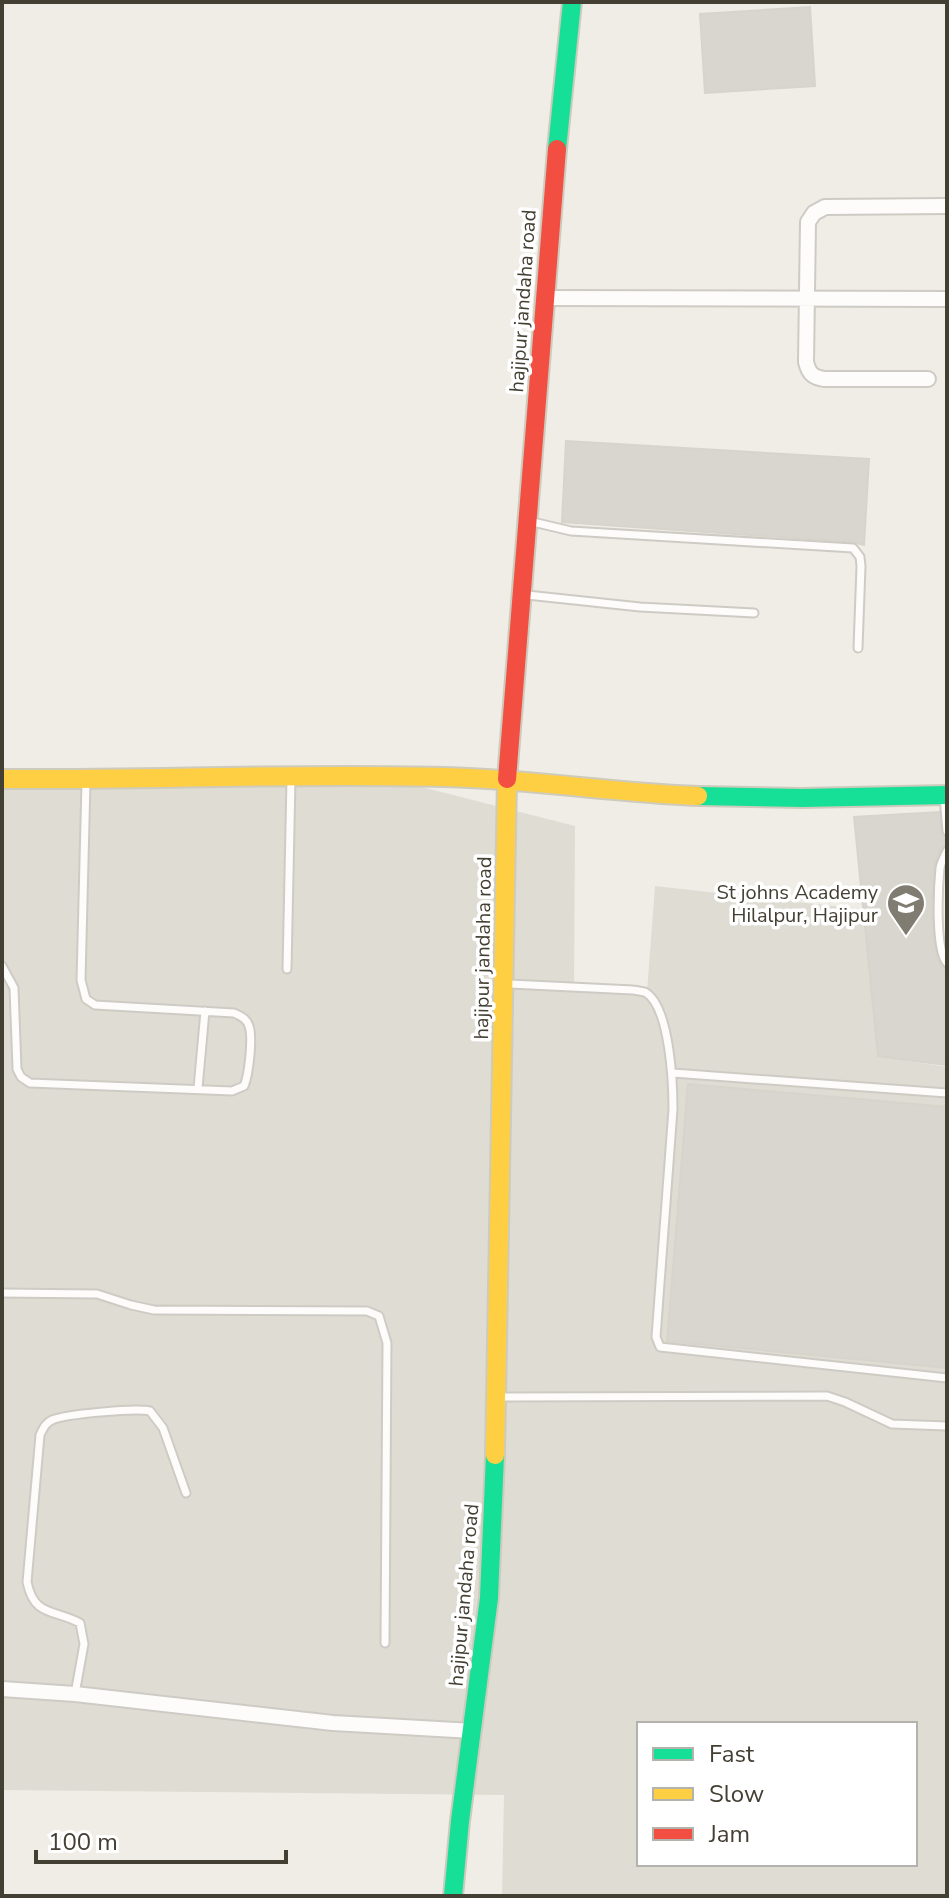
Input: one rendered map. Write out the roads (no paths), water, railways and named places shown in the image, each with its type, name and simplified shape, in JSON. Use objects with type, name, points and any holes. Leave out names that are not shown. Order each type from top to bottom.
[{"type":"main road","name":"hajipur jandaha road","points":[[453,1896],[489,1598],[498,1397],[507,779],[550,225],[572,2]]},
{"type":"main road","points":[[2,779],[507,779],[604,790],[711,797],[835,799],[945,795]]},
{"type":"street","points":[[928,379],[814,377],[806,362],[808,222],[814,213],[825,207],[947,206]]},
{"type":"street","points":[[546,298],[947,299]]},
{"type":"street","points":[[2,1689],[75,1694],[333,1723],[473,1731]]},
{"type":"lane","points":[[527,521],[547,523],[571,531],[853,548],[860,557],[861,566],[858,648]]},
{"type":"lane","points":[[521,595],[640,607],[754,613]]},
{"type":"lane","points":[[287,969],[291,777]]},
{"type":"lane","points":[[2,966],[14,988],[17,1069],[21,1077],[30,1083],[239,1089],[247,1079],[250,1027],[245,1018],[234,1013],[95,1005],[86,999],[81,980],[87,780]]},
{"type":"lane","points":[[945,795],[947,831]]},
{"type":"lane","points":[[947,851],[940,864],[940,948],[942,958],[947,963]]},
{"type":"lane","points":[[504,983],[645,992],[654,1001],[667,1039],[673,1073],[656,1337],[660,1347],[947,1378]]},
{"type":"lane","points":[[198,1088],[205,1011]]},
{"type":"lane","points":[[673,1073],[947,1093]]},
{"type":"lane","points":[[2,1293],[97,1294],[154,1310],[367,1311],[379,1316],[387,1343],[385,1643]]},
{"type":"lane","points":[[498,1397],[827,1396],[892,1424],[947,1426]]},
{"type":"lane","points":[[75,1694],[84,1644],[80,1623],[38,1606],[30,1597],[27,1582],[40,1435],[44,1425],[53,1419],[67,1417],[150,1411],[163,1428],[186,1493]]},
{"type":"place","name":"St johns Academy Hilalpur, Hajipur","points":[[906,937]]}]
